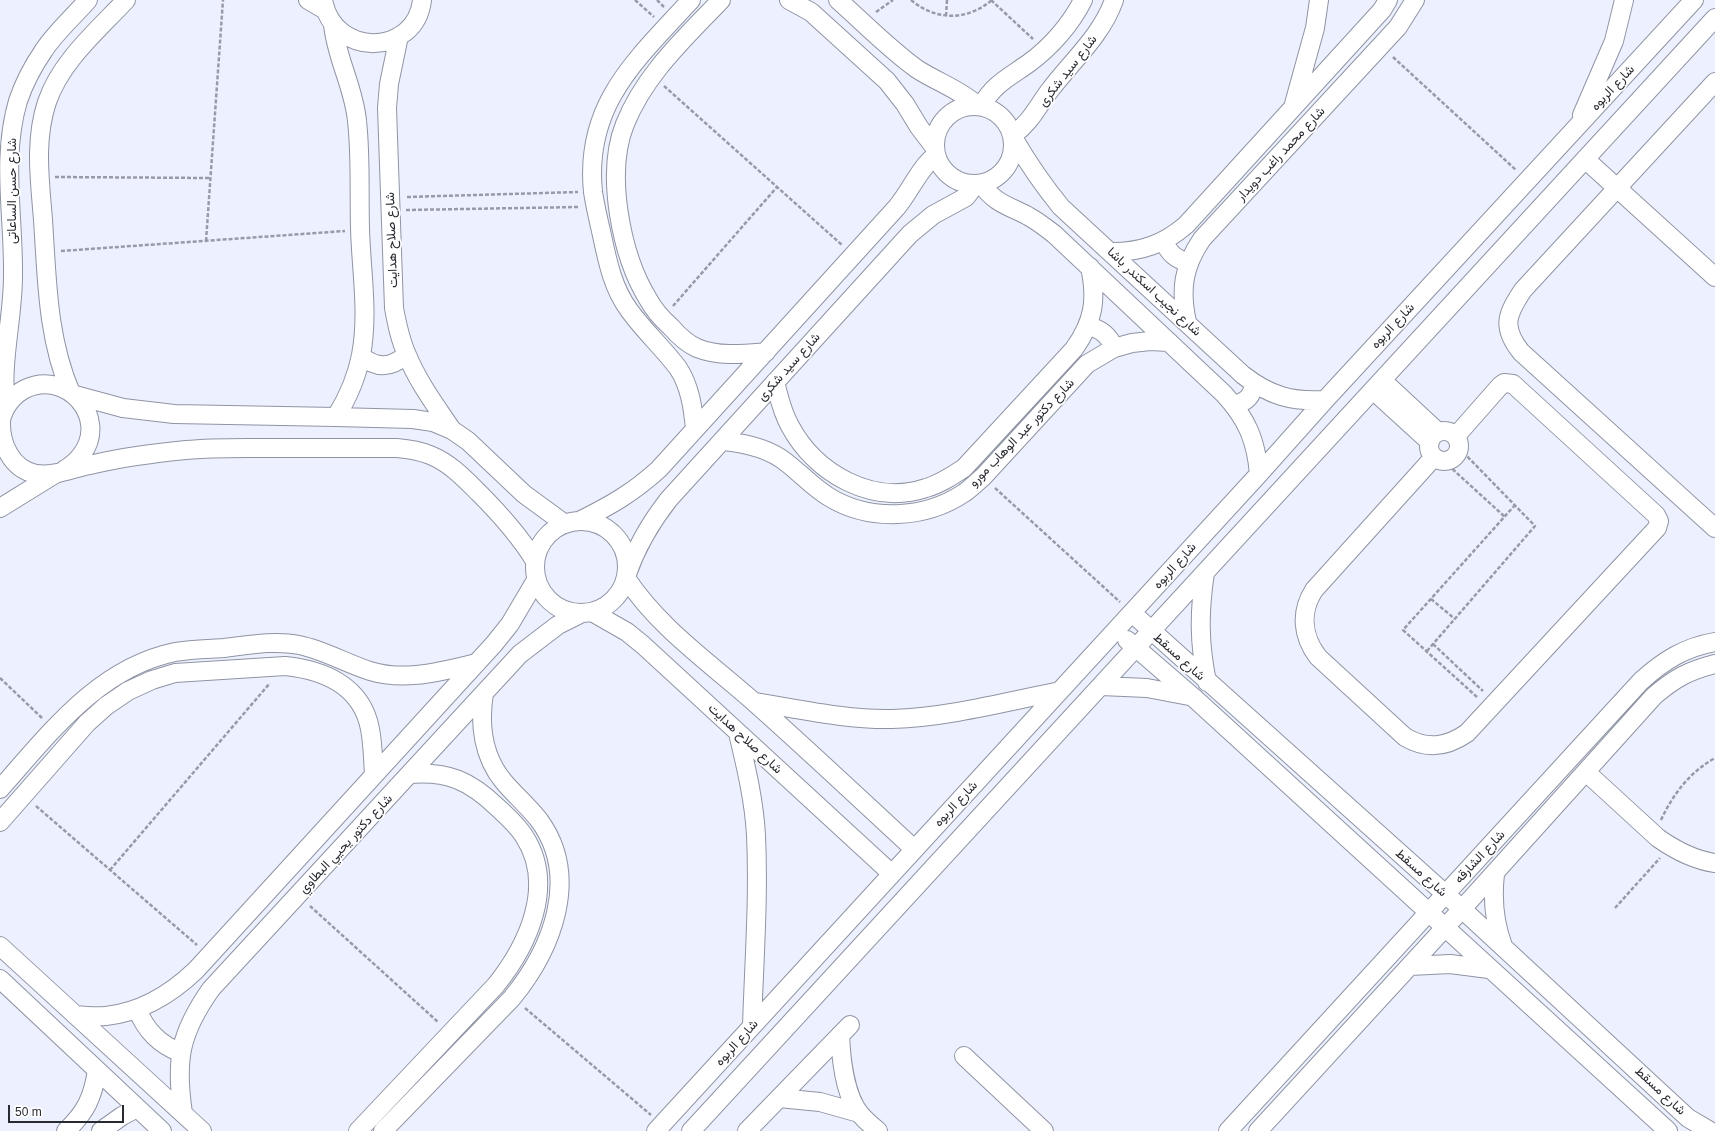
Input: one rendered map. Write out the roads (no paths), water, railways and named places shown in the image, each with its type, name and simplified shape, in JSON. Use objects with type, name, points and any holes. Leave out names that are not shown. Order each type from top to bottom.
[{"type":"street","name":"شارع حسن الساعاتى","points":[[6,406],[3,380],[13,276],[10,159],[12,130],[18,101],[30,74],[45,48],[88,0]]},
{"type":"street","name":"شارع حسن الساعاتى","points":[[73,394],[62,372],[48,300],[39,159],[40,130],[47,102],[59,76],[76,52],[126,0]]},
{"type":"street","points":[[308,0],[327,11],[343,34],[356,41],[371,44],[385,42],[399,36],[410,27],[417,16],[422,0]]},
{"type":"street","points":[[691,0],[636,60],[619,83],[605,108],[597,135],[594,156],[594,199],[609,268],[617,289],[628,309],[678,369],[687,388],[693,408],[695,429]]},
{"type":"street","points":[[721,0],[652,75],[636,99],[624,125],[617,153],[615,182],[618,210],[630,259],[638,280],[648,300],[678,335],[697,348],[720,353],[743,354],[766,352]]},
{"type":"street","points":[[789,0],[811,12],[887,81],[905,104],[935,151],[940,165],[955,179],[965,183],[979,184],[993,180],[1010,162],[1014,151],[1013,137],[1008,124],[992,109],[979,106],[966,106],[955,110],[946,117],[936,136],[935,151]]},
{"type":"street","points":[[838,0],[918,69],[957,90],[979,106]]},
{"type":"street","points":[[979,106],[997,85],[1030,62],[1044,50],[1068,24],[1083,0]]},
{"type":"street","name":"شارع سيد شكرى","points":[[1013,137],[1033,117],[1049,91],[1098,32],[1111,11],[1114,0]]},
{"type":"street","points":[[1293,108],[1315,28],[1319,0]]},
{"type":"street","name":"شارع محمد راغب دويدار","points":[[1112,252],[1130,252],[1147,248],[1164,241],[1186,225],[1382,10],[1388,0]]},
{"type":"street","name":"شارع محمد راغب دويدار","points":[[1187,322],[1183,296],[1184,282],[1189,263],[1202,239],[1398,27],[1415,0]]},
{"type":"street","points":[[1575,130],[1614,41],[1624,0]]},
{"type":"street","name":"شارع الربوه","points":[[659,1128],[1132,613],[1325,400],[1694,0]]},
{"type":"street","points":[[327,11],[336,48],[348,79],[357,121],[364,312],[364,334],[361,356],[350,391],[336,417]]},
{"type":"street","points":[[1679,16],[1701,33]]},
{"type":"street","name":"شارع الربوه","points":[[691,1131],[1715,18]]},
{"type":"street","name":"شارع صلاح هدايت","points":[[399,36],[389,84],[387,108],[394,308],[406,355],[418,378],[452,430]]},
{"type":"street","points":[[1715,82],[1523,290],[1512,306],[1508,322],[1511,339],[1521,352],[1715,528]]},
{"type":"street","name":"شارع نجيب اسكندر باشا","points":[[1013,137],[1028,164],[1061,207],[1112,252],[1254,384],[1271,393],[1288,398],[1307,401],[1325,400]]},
{"type":"street","name":"شارع سيد شكرى","points":[[572,522],[621,499],[641,485],[659,469],[897,207],[914,184],[924,165],[935,151]]},
{"type":"street","points":[[1585,159],[1715,277]]},
{"type":"street","name":"شارع سيد شكرى","points":[[627,576],[634,554],[644,534],[669,499],[910,234],[933,215],[966,197],[979,184]]},
{"type":"street","name":"شارع نجيب اسكندر باشا","points":[[979,184],[1000,203],[1041,224],[1090,267],[1234,405],[1245,421],[1253,438],[1259,474]]},
{"type":"street","points":[[1164,241],[1172,256],[1189,263]]},
{"type":"street","name":"شارع دكتور عبد الوهاب مورو","points":[[775,382],[780,405],[790,426],[802,445],[822,466],[840,479],[860,488],[881,492],[903,493],[925,489],[945,480],[964,468],[1074,349],[1088,326],[1093,307],[1094,287],[1090,267]]},
{"type":"street","points":[[1088,326],[1097,328],[1105,333],[1111,340],[1114,348]]},
{"type":"street","name":"شارع دكتور عبد الوهاب مورو","points":[[722,441],[739,442],[772,453],[786,462],[810,484],[851,508],[874,513],[898,515],[921,512],[944,504],[965,492],[983,477],[1087,364],[1114,348],[1132,343],[1150,340],[1169,342]]},
{"type":"street","points":[[678,369],[690,360],[697,348]]},
{"type":"street","points":[[361,356],[369,362],[379,365],[389,365],[399,361],[406,355]]},
{"type":"street","points":[[1378,385],[1436,448],[1455,456],[1457,442],[1500,386],[1504,383],[1513,384],[1656,515],[1659,521],[1657,528],[1467,733],[1449,743],[1429,746],[1413,742],[1399,732],[1318,657],[1310,646],[1305,634],[1304,620],[1306,606],[1314,590],[1436,448],[1448,431],[1457,442]]},
{"type":"street","points":[[535,561],[515,531],[503,517],[460,474],[436,458],[414,450],[397,448],[219,448],[125,458],[60,472],[35,474],[24,470],[15,464],[8,456],[0,436],[0,424],[6,406],[14,396],[24,389],[36,385],[49,384],[61,387],[73,394],[123,408],[174,414],[412,419],[433,422],[452,430],[468,441],[524,494],[572,522]]},
{"type":"street","points":[[1234,405],[1249,399],[1253,392],[1254,384]]},
{"type":"street","points":[[0,508],[75,463],[83,454],[88,442],[90,429],[86,411],[73,394]]},
{"type":"street","points":[[786,462],[787,455],[790,450],[796,446],[802,445]]},
{"type":"street","points":[[572,522],[593,522],[605,527],[616,536],[623,547],[627,560],[627,576],[622,590],[614,600],[604,608],[586,613],[568,612],[553,604],[541,590],[536,580],[535,561],[538,549],[545,538],[554,530],[572,522]]},
{"type":"street","points":[[1205,573],[1201,600],[1200,627],[1202,654],[1207,682]]},
{"type":"street","points":[[627,576],[640,598],[656,616],[754,702],[914,849]]},
{"type":"street","name":"شارع دكتور يحيي البطاوي","points":[[75,1015],[106,1016],[137,1009],[159,999],[179,986],[210,956],[477,663],[510,624],[536,580]]},
{"type":"street","name":"شارع صلاح هدايت","points":[[586,613],[627,632],[643,645],[892,874]]},
{"type":"street","name":"شارع دكتور يحيي البطاوي","points":[[183,1113],[179,1083],[181,1053],[187,1030],[211,989],[520,654],[538,639],[586,613]]},
{"type":"street","name":"شارع مسقط","points":[[1132,613],[1207,682],[1462,909],[1688,1118],[1710,1131]]},
{"type":"street","name":"شارع مسقط","points":[[1116,630],[1193,697],[1668,1131]]},
{"type":"street","name":"شارع الشارقه","points":[[1228,1131],[1641,681],[1659,664],[1680,652],[1715,642]]},
{"type":"street","points":[[0,789],[76,706],[98,687],[122,672],[148,660],[176,652],[277,643],[296,644],[316,649],[371,671],[390,675],[410,676],[430,674],[477,663]]},
{"type":"street","points":[[343,684],[352,664]]},
{"type":"street","name":"شارع الشارقه","points":[[1258,1131],[1495,874],[1654,696],[1673,680],[1695,669],[1715,664]]},
{"type":"street","points":[[0,822],[87,723],[106,706],[128,691],[152,680],[175,673],[285,666],[301,668],[323,674],[343,684],[358,701],[364,711],[370,727],[374,775]]},
{"type":"street","points":[[1101,686],[1147,688],[1193,697]]},
{"type":"street","points":[[754,702],[856,718],[891,719],[961,711],[1060,691]]},
{"type":"street","points":[[383,1131],[512,998],[535,966],[549,937],[556,912],[560,873],[549,837],[540,821],[503,781],[493,765],[486,748],[482,730],[481,712],[484,693]]},
{"type":"street","points":[[738,733],[749,780],[756,834],[757,868],[752,1026]]},
{"type":"street","points":[[472,786],[493,765]]},
{"type":"street","points":[[1586,772],[1664,842],[1689,856],[1715,863]]},
{"type":"street","points":[[358,1131],[496,985],[515,959],[531,924],[538,892],[537,872],[533,854],[524,836],[513,821],[487,797],[472,786],[458,779],[426,773],[410,774]]},
{"type":"street","points":[[1495,874],[1492,892],[1493,911],[1497,930],[1503,947]]},
{"type":"street","points":[[0,946],[202,1131]]},
{"type":"street","points":[[1410,966],[1450,964],[1489,969]]},
{"type":"street","points":[[0,979],[162,1131]]},
{"type":"street","points":[[137,1009],[149,1032],[158,1041],[181,1053]]},
{"type":"street","points":[[747,1131],[845,1030],[845,1076],[848,1089],[859,1114],[878,1131]]},
{"type":"street","points":[[964,1056],[1044,1131]]},
{"type":"street","points":[[66,1131],[76,1122],[87,1107],[94,1089],[96,1070]]},
{"type":"street","points":[[686,1098],[706,1115]]},
{"type":"street","points":[[779,1098],[820,1102],[859,1114]]},
{"type":"street","points":[[101,1131],[122,1116],[137,1108]]}]
